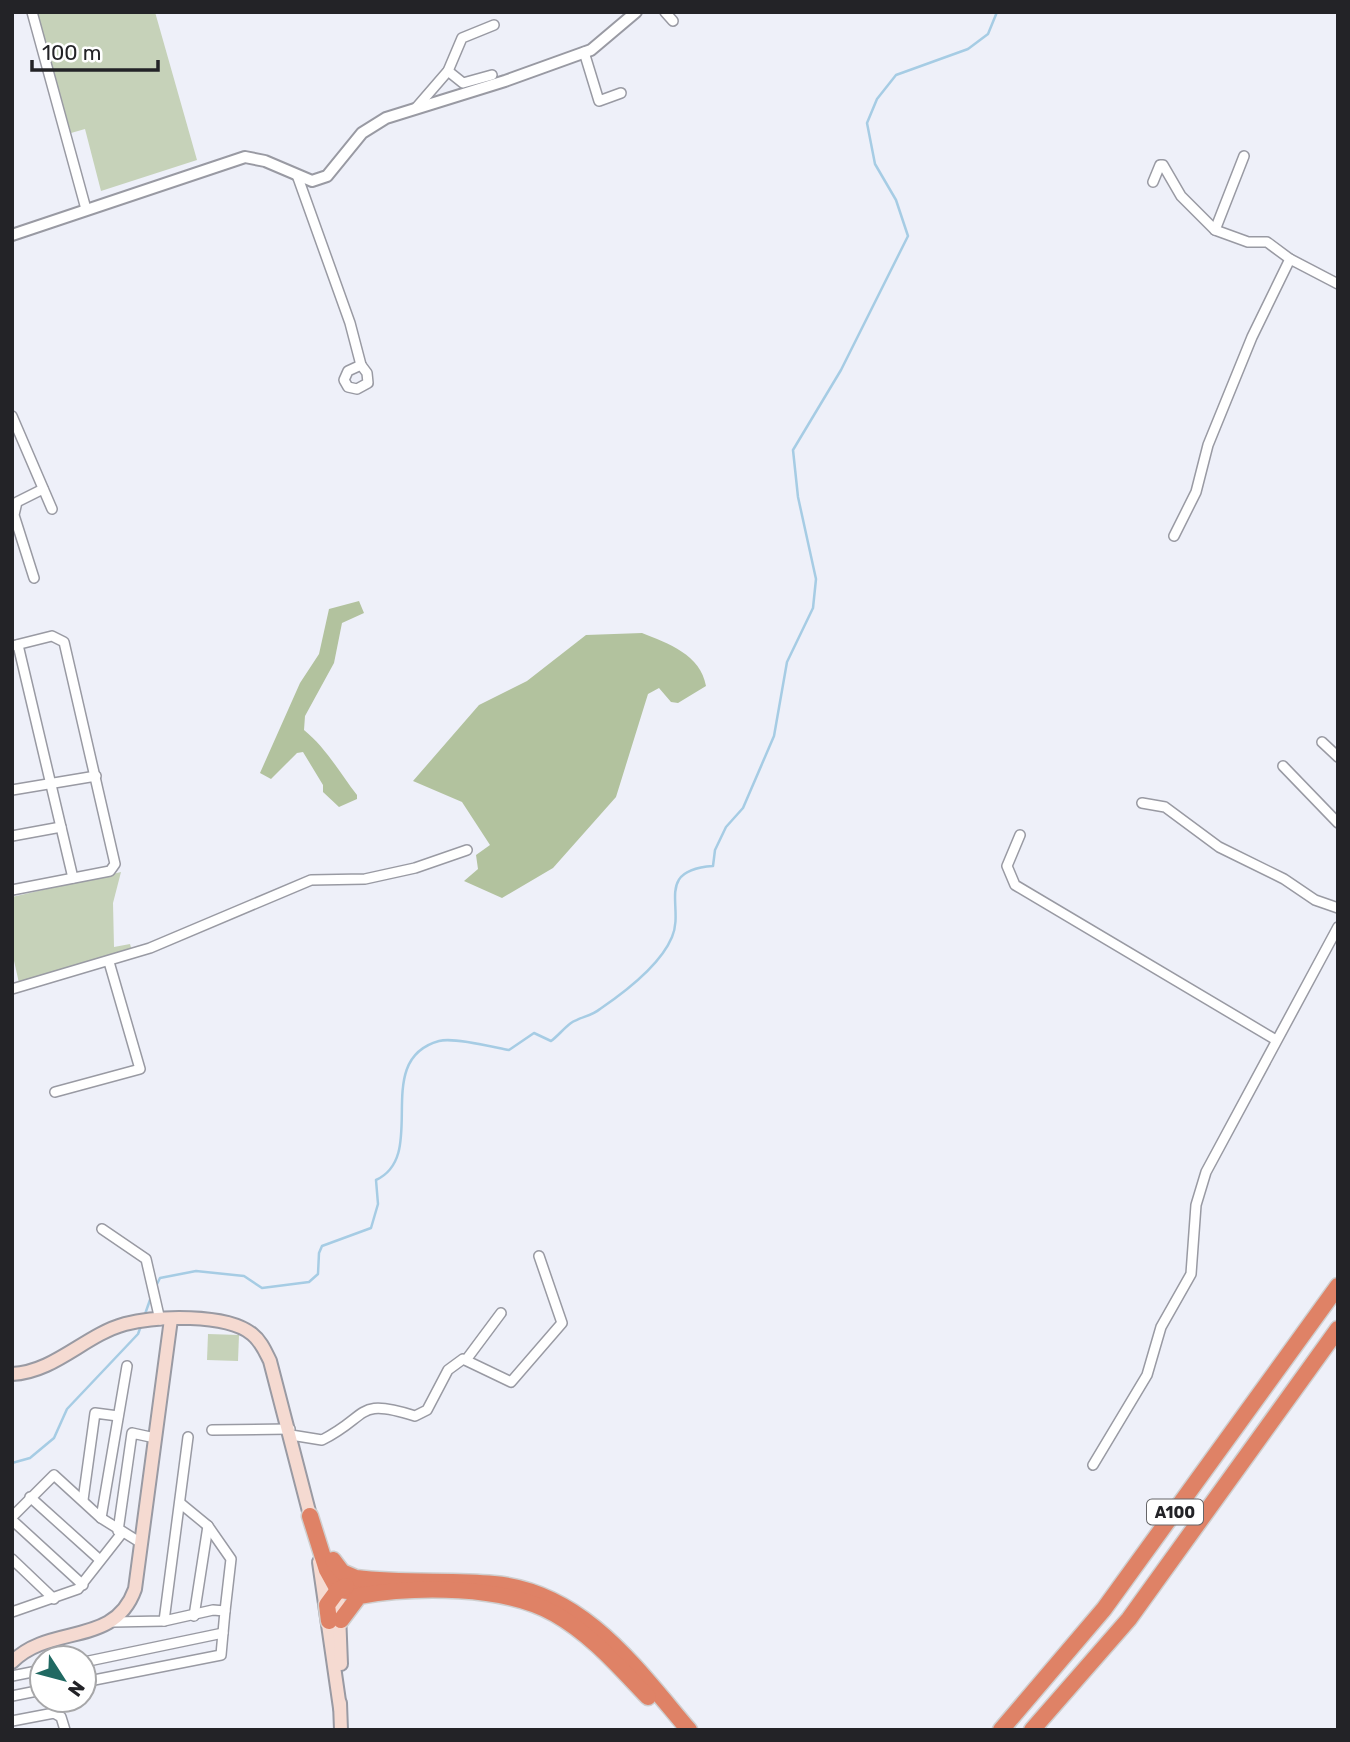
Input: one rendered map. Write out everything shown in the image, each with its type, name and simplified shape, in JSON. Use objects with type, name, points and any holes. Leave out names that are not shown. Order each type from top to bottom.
[{"type":"highway","name":"A100","points":[[1001,1730],[1065,1658],[1142,1557],[1338,1286]]},
{"type":"highway","name":"A100","points":[[1032,1730],[1129,1619],[1338,1329]]},
{"type":"highway","points":[[310,1516],[327,1570],[338,1590]]},
{"type":"highway","points":[[989,1730],[1142,1557]]},
{"type":"highway","points":[[332,1560],[342,1572],[373,1586],[458,1591],[505,1597],[538,1606],[584,1633],[608,1655],[676,1730]]},
{"type":"highway","points":[[373,1586],[359,1596],[335,1621],[327,1605],[338,1590],[373,1586],[498,1584],[533,1592],[564,1605],[618,1646],[689,1730]]},
{"type":"highway","points":[[1038,1730],[1129,1619]]},
{"type":"main road","points":[[12,1662],[22,1652],[46,1640],[100,1628],[113,1622],[128,1608],[135,1589],[155,1438],[159,1317]]},
{"type":"main road","points":[[12,1374],[33,1371],[125,1324],[159,1317],[195,1318],[226,1324],[251,1333],[270,1360],[306,1492],[335,1621],[341,1730]]},
{"type":"main road","points":[[306,1492],[332,1560],[338,1590]]},
{"type":"street","points":[[32,12],[86,209]]},
{"type":"street","points":[[12,235],[245,157],[265,161],[312,181],[327,176],[362,133],[386,118],[505,81],[584,52],[636,12]]},
{"type":"street","points":[[666,12],[673,22]]},
{"type":"street","points":[[416,108],[448,71],[462,38],[494,25]]},
{"type":"street","points":[[584,52],[599,101],[621,93]]},
{"type":"street","points":[[448,71],[463,83],[492,75]]},
{"type":"street","points":[[1215,230],[1244,156]]},
{"type":"street","points":[[1153,182],[1160,165],[1163,165],[1181,196],[1215,230],[1248,242],[1267,242],[1290,259],[1338,284]]},
{"type":"street","points":[[298,175],[361,365]]},
{"type":"street","points":[[1174,536],[1196,492],[1208,445],[1252,337],[1290,259]]},
{"type":"street","points":[[12,416],[52,509]]},
{"type":"street","points":[[34,578],[14,515],[17,502],[43,489]]},
{"type":"street","points":[[12,890],[73,878],[110,870],[115,863],[64,642],[52,636],[15,645],[73,878]]},
{"type":"street","points":[[1322,742],[1338,757]]},
{"type":"street","points":[[1283,766],[1338,822]]},
{"type":"street","points":[[12,790],[96,776]]},
{"type":"street","points":[[1142,803],[1165,807],[1219,847],[1284,879],[1315,900],[1338,908]]},
{"type":"street","points":[[12,836],[61,827]]},
{"type":"street","points":[[1020,835],[1007,866],[1015,884],[1276,1040]]},
{"type":"street","points":[[12,989],[150,948],[311,880],[365,878],[415,868],[467,850]]},
{"type":"street","points":[[1093,1465],[1147,1375],[1161,1327],[1191,1274],[1196,1205],[1206,1172],[1338,927]]},
{"type":"street","points":[[55,1092],[140,1069],[109,962]]},
{"type":"street","points":[[102,1229],[146,1259],[159,1317]]},
{"type":"street","points":[[212,1430],[290,1432],[322,1440],[372,1407],[386,1407],[415,1416],[427,1410],[436,1398],[448,1370],[463,1359],[511,1382],[562,1323],[539,1256]]},
{"type":"street","points":[[466,1360],[501,1313]]},
{"type":"street","points":[[101,1518],[127,1366]]},
{"type":"street","points":[[83,1500],[95,1413],[118,1416]]},
{"type":"street","points":[[14,1608],[54,1599],[83,1585],[120,1532],[132,1433],[155,1438]]},
{"type":"street","points":[[164,1622],[188,1437]]},
{"type":"street","points":[[83,1585],[12,1518],[54,1475],[101,1518],[120,1532],[141,1542]]},
{"type":"street","points":[[30,1497],[100,1560]]},
{"type":"street","points":[[98,1679],[221,1655],[230,1559],[208,1526],[180,1503]]},
{"type":"street","points":[[194,1616],[208,1526]]},
{"type":"street","points":[[12,1559],[54,1599]]},
{"type":"street","points":[[113,1622],[164,1622],[213,1610],[225,1611]]},
{"type":"street","points":[[98,1659],[223,1633]]},
{"type":"street","points":[[12,1721],[54,1713],[61,1717],[65,1730]]},
{"type":"green space","points":[[34,12],[155,12],[197,160],[101,191],[85,129],[71,133]]},
{"type":"green space","points":[[359,601],[364,613],[342,623],[334,663],[305,716],[304,730],[326,753],[357,795],[357,799],[339,807],[323,792],[323,785],[303,752],[297,753],[271,779],[260,773],[300,683],[319,654],[329,609]]},
{"type":"green space","points":[[642,633],[672,646],[690,658],[698,666],[706,686],[678,703],[671,702],[659,688],[648,694],[616,797],[553,868],[502,898],[464,881],[478,869],[476,855],[490,845],[462,802],[413,781],[479,705],[527,681],[586,635]]},
{"type":"green space","points":[[121,872],[113,903],[114,947],[130,944],[132,951],[19,983],[12,952],[12,897]]},
{"type":"green space","points":[[208,1334],[239,1335],[238,1361],[207,1360]]},
{"type":"waterway","points":[[155,1288],[160,1278],[196,1271],[244,1276],[262,1288],[309,1282],[318,1274],[322,1246],[371,1228],[378,1204],[376,1180],[391,1168],[399,1150],[403,1087],[408,1067],[419,1051],[446,1040],[509,1050],[534,1033],[551,1041],[571,1023],[597,1011],[631,986],[651,968],[666,948],[675,926],[675,892],[678,882],[695,869],[713,866],[715,850],[726,827],[743,808],[774,736],[787,662],[813,608],[816,579],[798,497],[793,450],[841,370],[908,236],[896,200],[875,164],[867,123],[877,99],[896,75],[968,49],[988,34],[997,12]]},
{"type":"waterway","points":[[144,1317],[151,1297]]},
{"type":"waterway","points":[[12,1463],[30,1458],[54,1438],[67,1409],[138,1334],[141,1326]]}]
